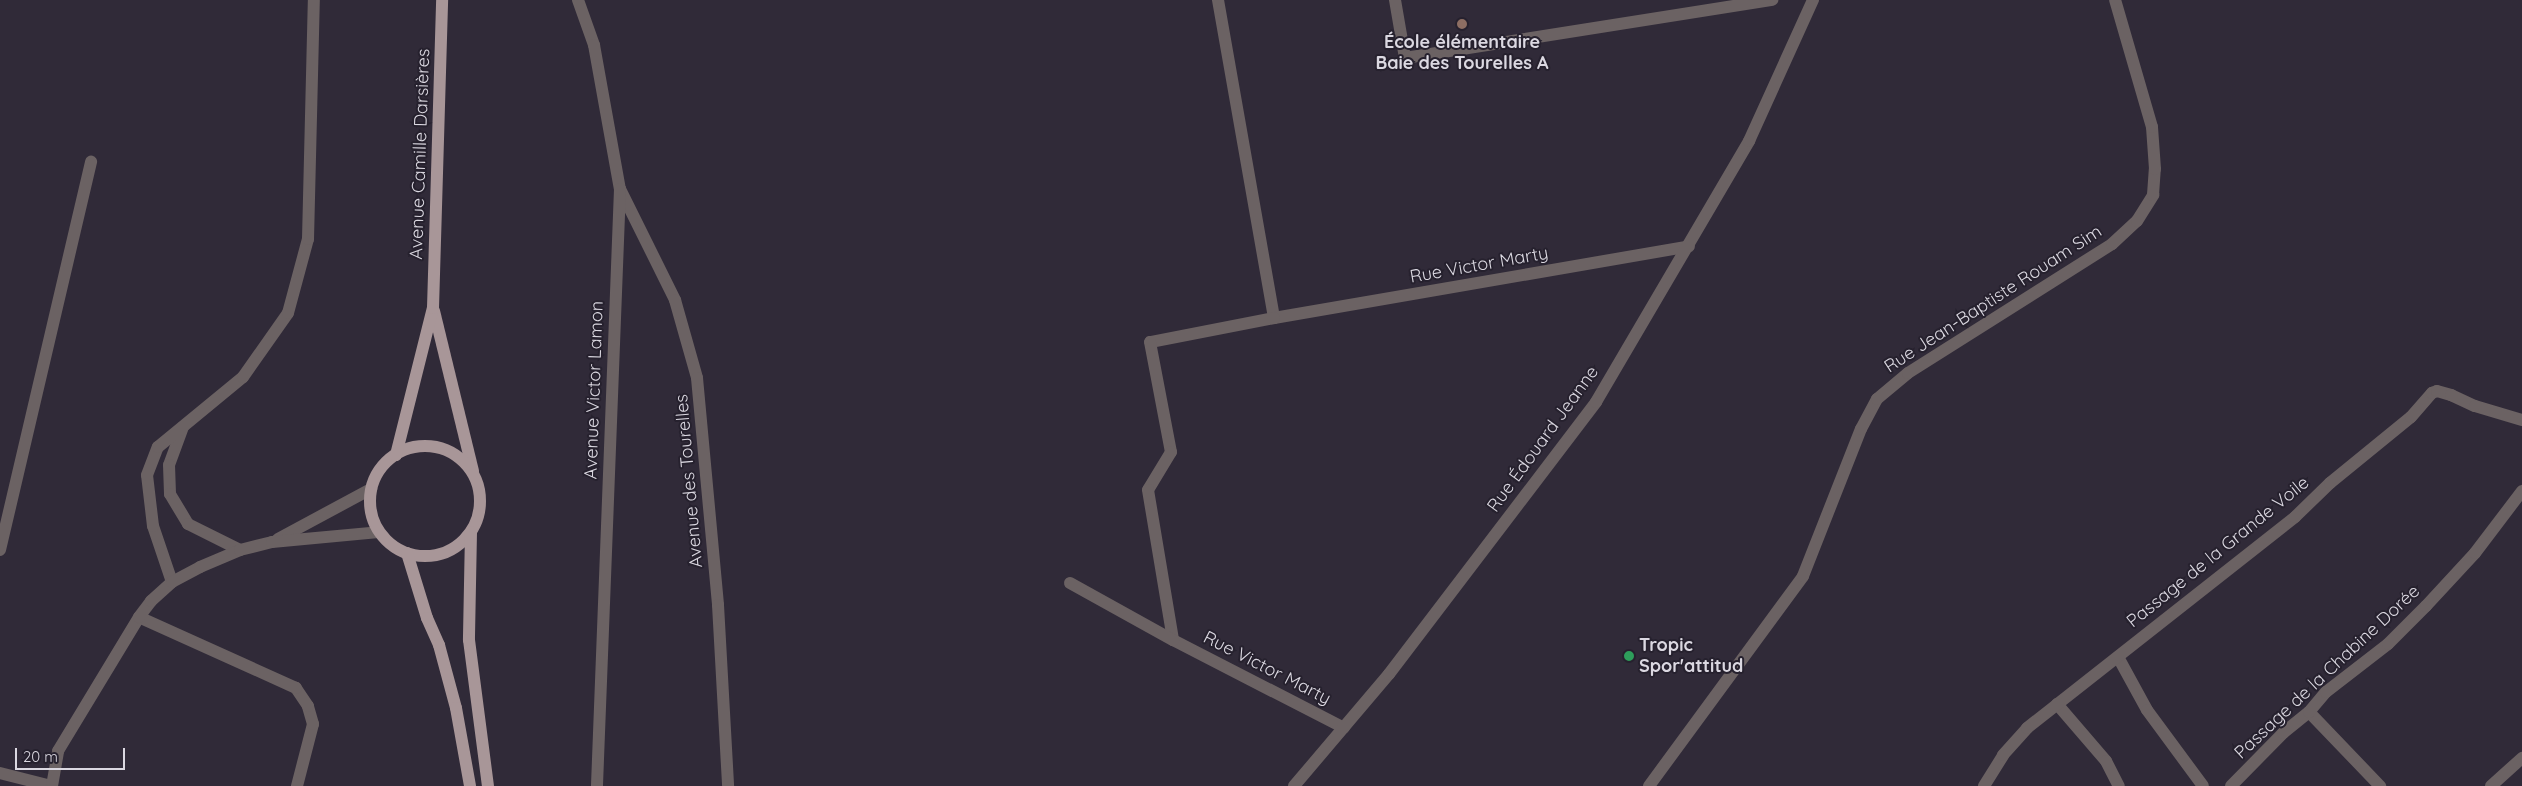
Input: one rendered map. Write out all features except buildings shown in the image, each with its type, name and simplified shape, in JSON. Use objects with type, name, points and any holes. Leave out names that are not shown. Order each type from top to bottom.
[{"type":"main road","name":"Avenue Camille Darsières","points":[[396,455],[433,308],[442,0]]},
{"type":"main road","name":"Avenue Camille Darsières","points":[[433,308],[475,477]]},
{"type":"main road","points":[[471,532],[459,544],[442,553],[425,556],[407,553],[391,545],[379,532],[370,504],[376,476],[385,464],[396,455],[412,448],[431,447],[449,451],[464,462],[475,477],[480,495],[478,514],[471,532],[469,640],[488,786]]},
{"type":"main road","points":[[407,553],[427,618],[439,645],[456,708],[470,786]]},
{"type":"street","points":[[172,582],[153,526],[147,475],[158,447],[243,377],[288,313],[308,240],[314,0]]},
{"type":"street","name":"Avenue Victor Lamon","points":[[578,0],[594,45],[620,190],[597,786]]},
{"type":"street","points":[[1218,0],[1274,318]]},
{"type":"street","points":[[1395,0],[1405,58],[1772,0]]},
{"type":"street","name":"Rue Édouard Jeanne","points":[[1294,786],[1389,674],[1596,402],[1749,141],[1813,0]]},
{"type":"street","name":"Rue Jean-Baptiste Rouam Sim","points":[[1649,786],[1803,576],[1861,428],[1878,399],[1908,374],[2112,244],[2137,221],[2153,195],[2155,169],[2152,127],[2115,0]]},
{"type":"street","points":[[0,550],[91,162]]},
{"type":"street","name":"Avenue des Tourelles","points":[[620,190],[675,300],[697,378],[718,605],[728,786]]},
{"type":"street","name":"Rue Victor Marty","points":[[1173,640],[1148,490],[1171,452],[1150,342],[1274,318],[1689,246]]},
{"type":"street","name":"Passage de la Grande Voile","points":[[1984,786],[2003,755],[2027,728],[2295,517],[2330,483],[2411,417],[2432,393],[2437,391],[2452,395],[2475,406],[2522,420]]},
{"type":"street","points":[[183,427],[169,465],[170,494],[188,524],[240,550]]},
{"type":"street","points":[[272,542],[372,489]]},
{"type":"street","name":"Passage de la Chabine Dorée","points":[[2231,786],[2283,733],[2309,712],[2326,692],[2388,644],[2426,606],[2475,553],[2522,491]]},
{"type":"street","points":[[0,774],[52,786],[58,751],[139,617],[151,601],[172,582],[200,567],[240,550],[272,542],[379,532]]},
{"type":"street","name":"Rue Victor Marty","points":[[1070,583],[1173,640],[1344,728]]},
{"type":"street","points":[[139,617],[296,688],[308,706],[313,724],[298,786]]},
{"type":"street","points":[[2118,657],[2147,710],[2203,786]]},
{"type":"street","points":[[2057,704],[2106,761],[2120,786]]},
{"type":"street","points":[[2309,712],[2380,786]]},
{"type":"street","points":[[2491,786],[2522,758]]},
{"type":"place","name":"École élémentaire Baie des Tourelles A","points":[[1462,24]]},
{"type":"place","name":"Tropic Spor'attitud","points":[[1629,656]]}]
